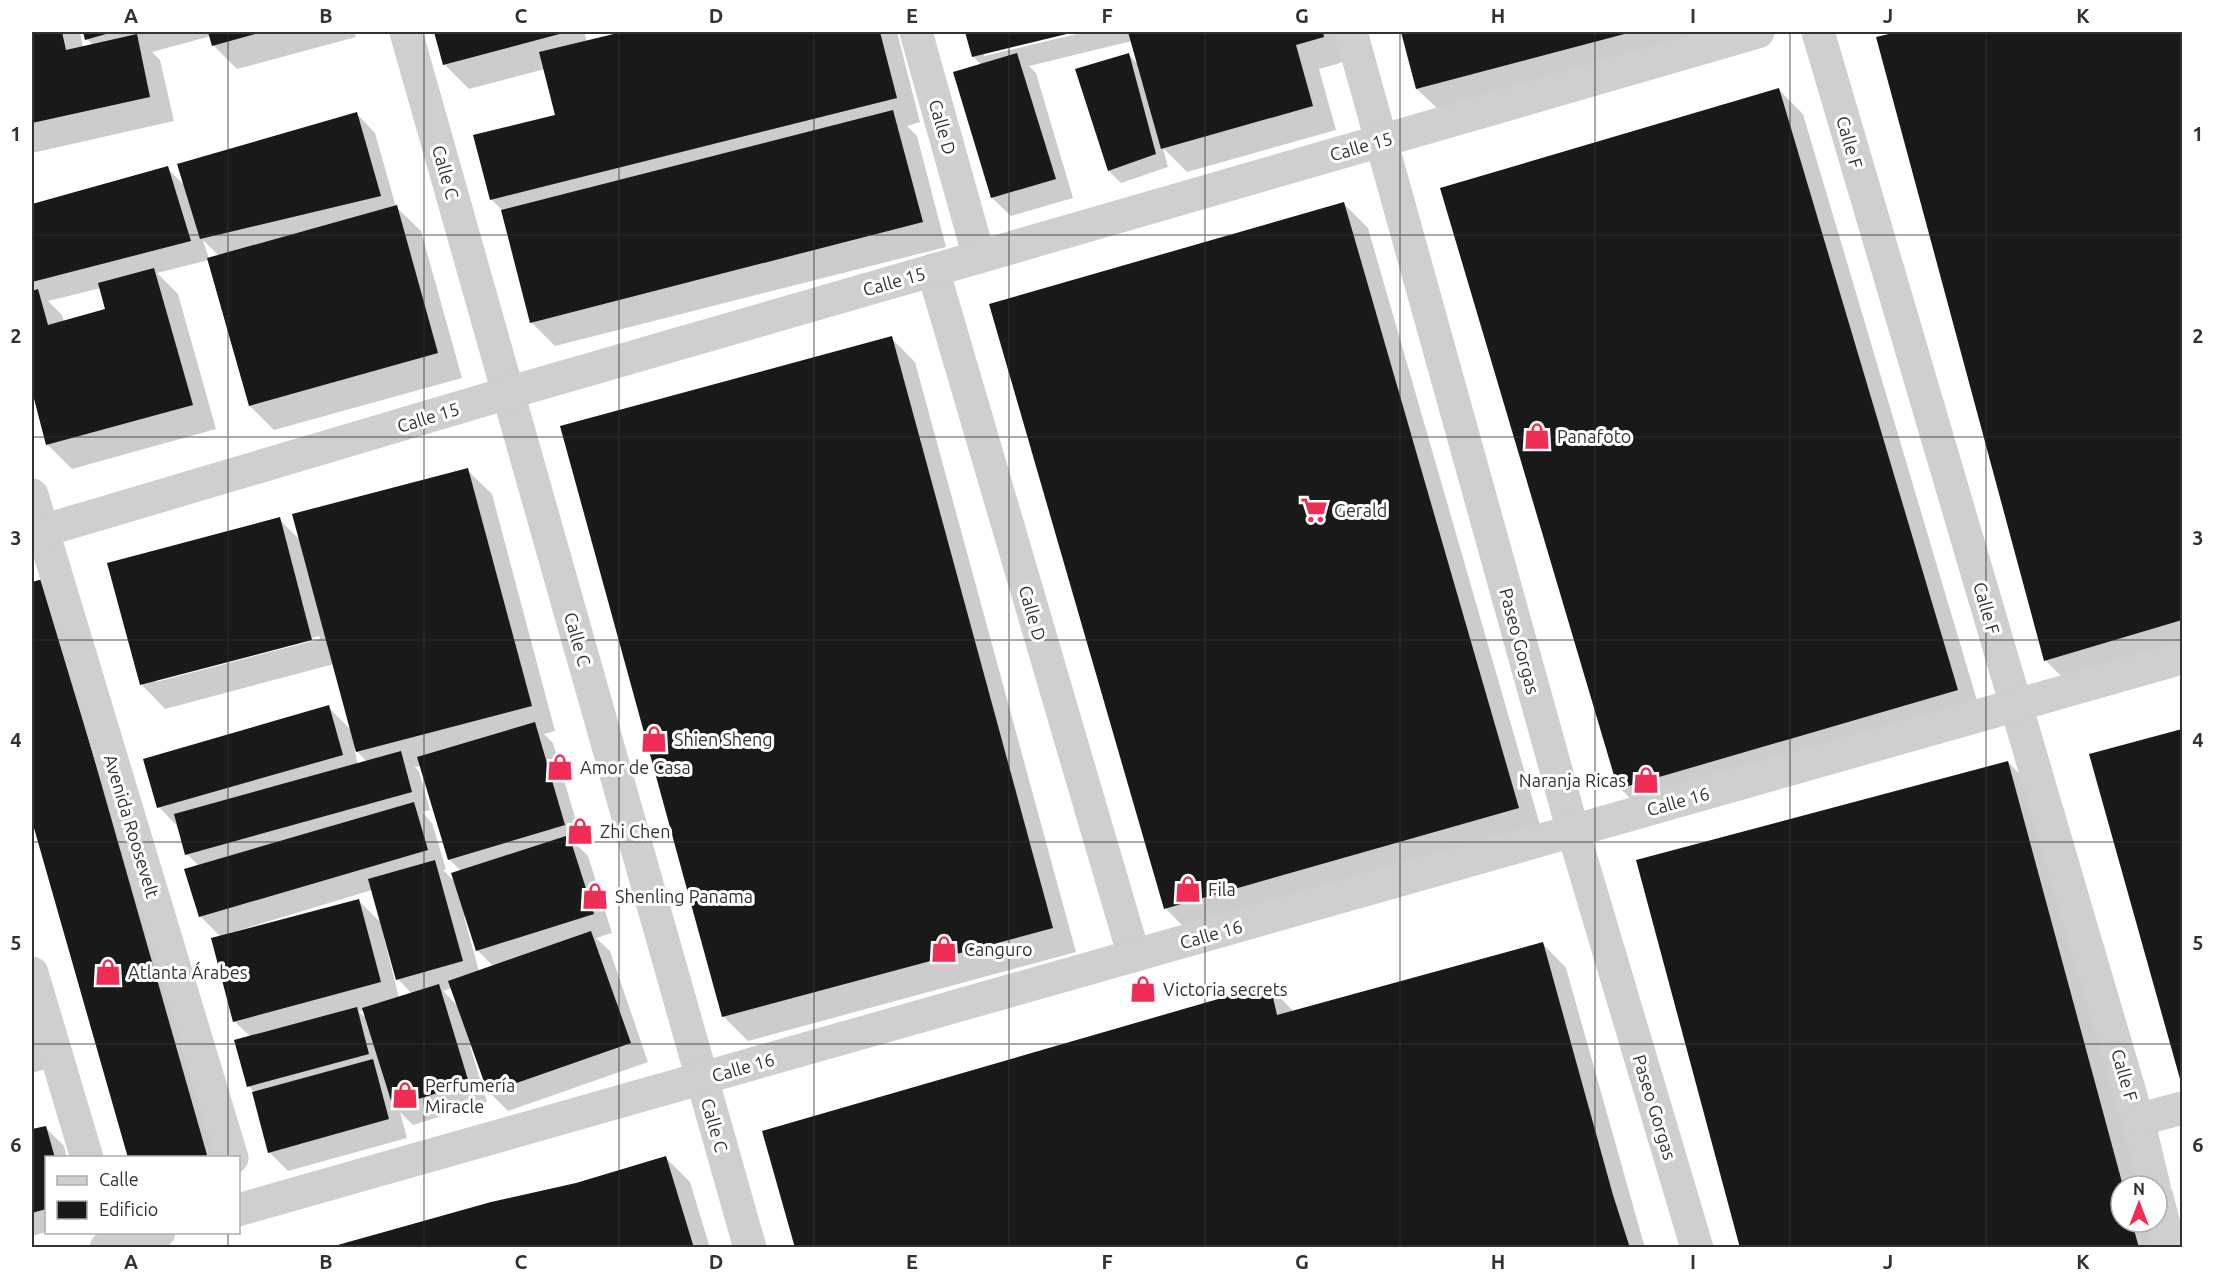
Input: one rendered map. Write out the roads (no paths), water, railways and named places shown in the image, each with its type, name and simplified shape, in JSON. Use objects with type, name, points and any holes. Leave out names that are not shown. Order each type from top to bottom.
[{"type":"street","name":"Calle C","points":[[406,32],[750,1248]]},
{"type":"street","name":"Calle D","points":[[916,32],[979,257]]},
{"type":"street","name":"Paseo Gorgas","points":[[1351,32],[1573,831],[1697,1248]]},
{"type":"street","name":"Calle 15","points":[[37,533],[508,393],[1758,32]]},
{"type":"street","name":"Calle F","points":[[1818,32],[2138,1120],[2151,1174]]},
{"type":"street","name":"Calle D","points":[[933,270],[1134,956]]},
{"type":"street","name":"Avenida Roosevelt","points":[[32,495],[37,533],[231,1156]]},
{"type":"street","name":"Calle 16","points":[[241,1199],[702,1078],[2182,658]]},
{"type":"street","points":[[32,973],[86,1156]]},
{"type":"street","points":[[2138,1120],[2182,1108]]},
{"type":"street","points":[[110,1242],[154,1234]]},
{"type":"place","name":"Panafoto","points":[[1537,436]]},
{"type":"place","name":"Gerald","points":[[1314,510]]},
{"type":"place","name":"Shien Sheng","points":[[654,739]]},
{"type":"place","name":"Amor de Casa","points":[[560,767]]},
{"type":"place","name":"Naranja Ricas","points":[[1646,780]]},
{"type":"place","name":"Zhi Chen","points":[[580,831]]},
{"type":"place","name":"Fila","points":[[1188,889]]},
{"type":"place","name":"Shenling Panama","points":[[595,896]]},
{"type":"place","name":"Canguro","points":[[944,949]]},
{"type":"place","name":"Atlanta Árabes","points":[[108,972]]},
{"type":"place","name":"Victoria secrets","points":[[1143,989]]},
{"type":"place","name":"Perfumería Miracle","points":[[405,1095]]}]
